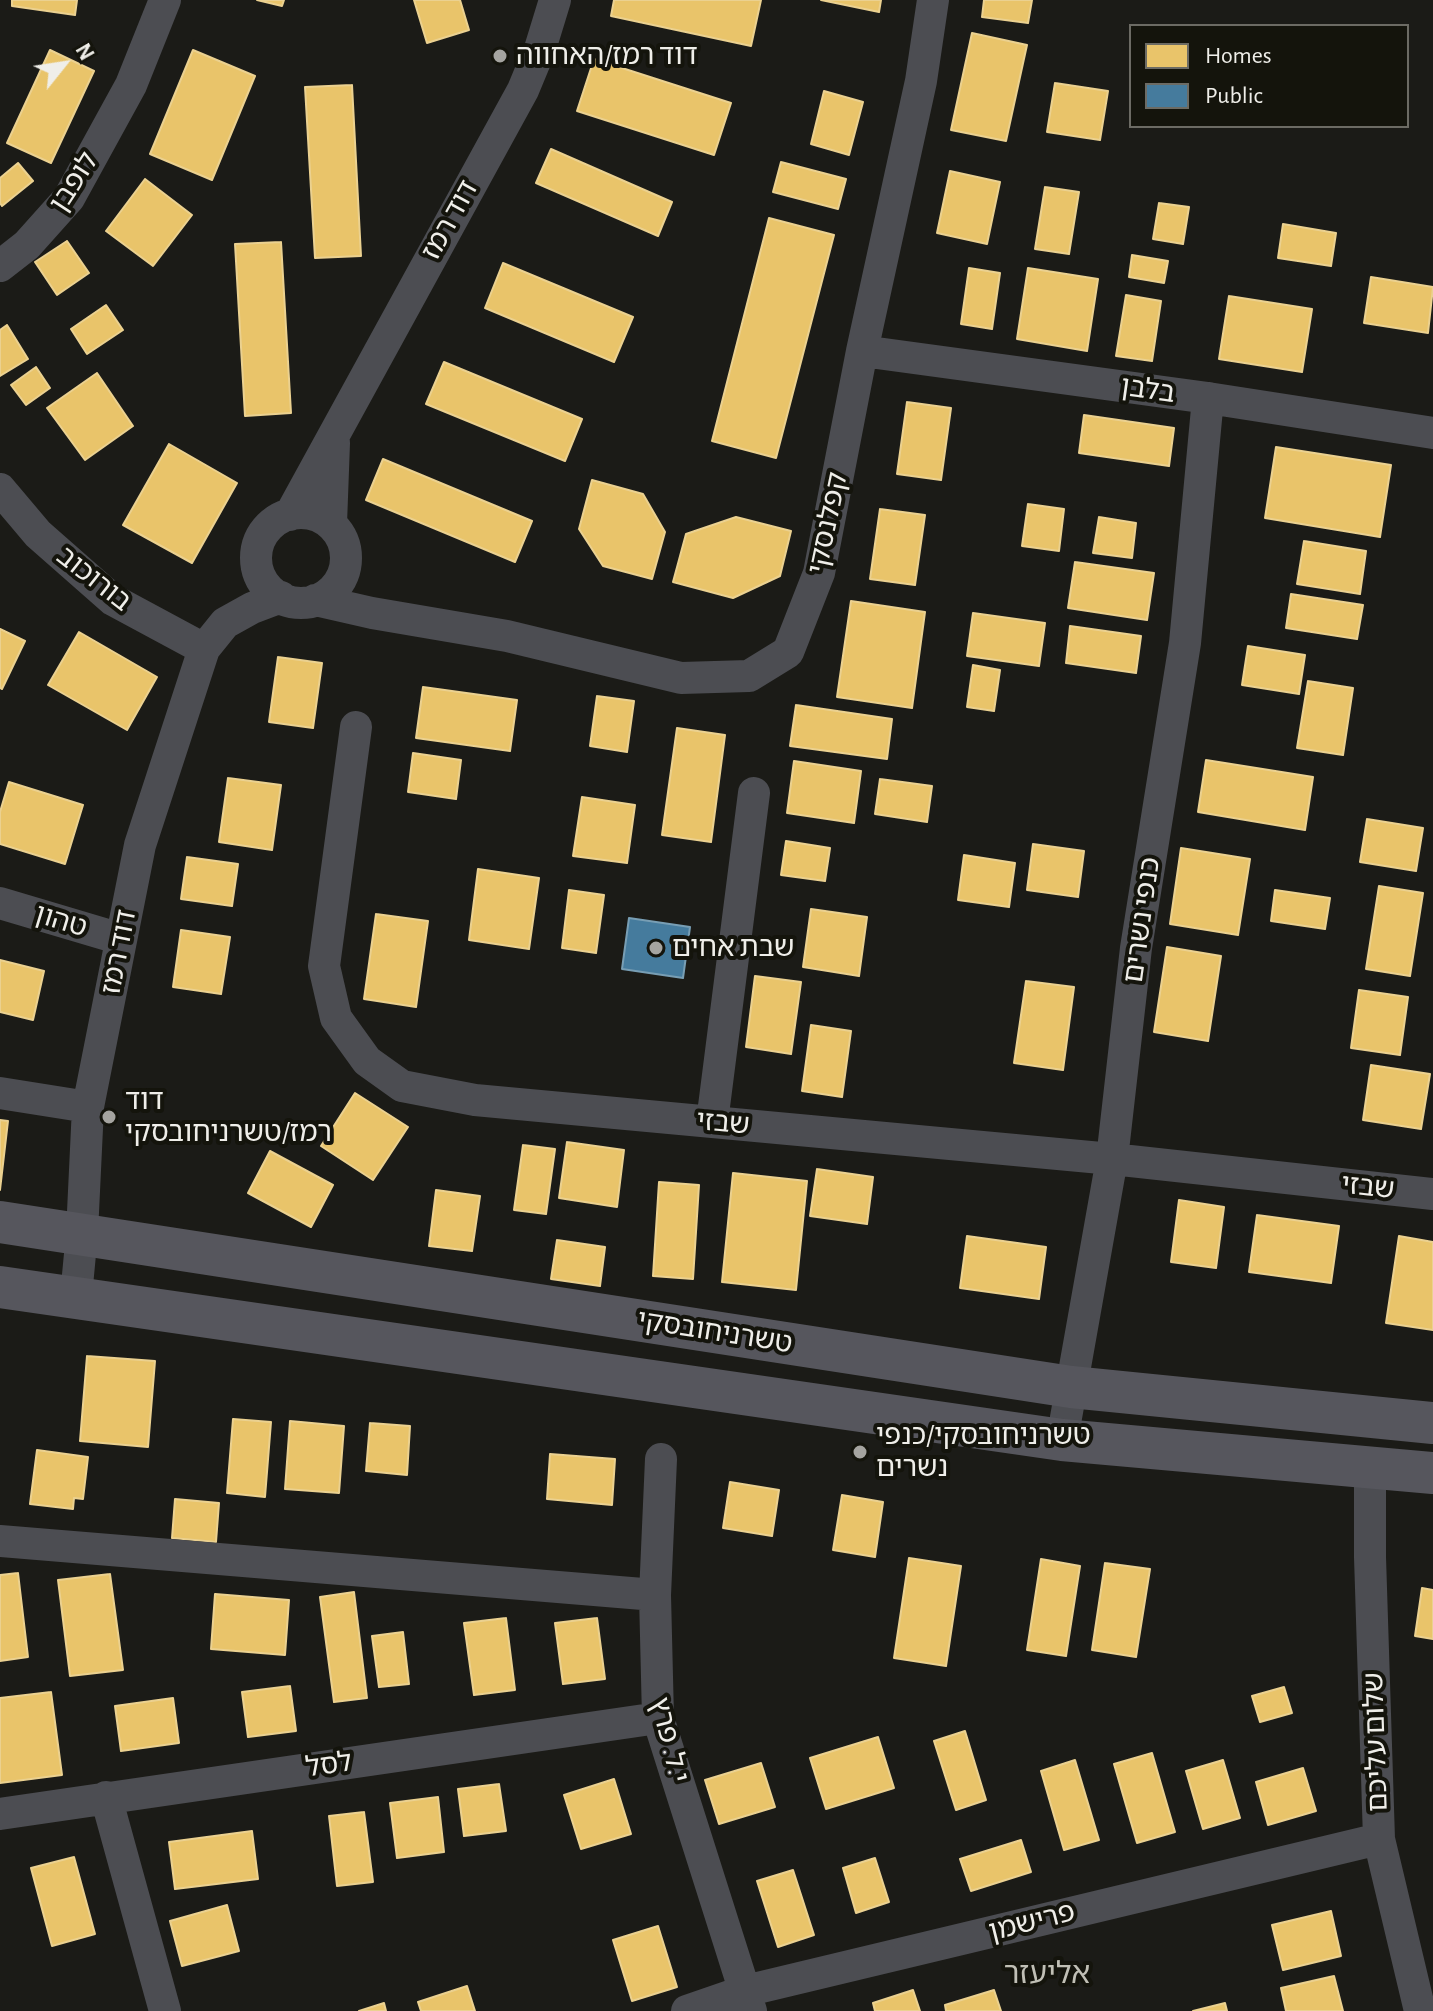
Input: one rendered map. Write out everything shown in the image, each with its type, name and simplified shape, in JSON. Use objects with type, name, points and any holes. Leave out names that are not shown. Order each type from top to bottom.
[{"type":"main road","name":"טשרניחובסקי","points":[[0,1222],[1071,1387],[1433,1423]]},
{"type":"main road","name":"טשרניחובסקי","points":[[0,1287],[1062,1440],[1433,1473]]},
{"type":"street","name":"לופבן","points":[[0,266],[27,245],[69,198],[131,85],[165,0]]},
{"type":"street","name":"דוד רמז","points":[[290,515],[523,90],[555,0]]},
{"type":"street","name":"קפלנסקי","points":[[315,600],[507,636],[681,678],[749,676],[788,652],[819,573],[862,351],[921,81],[933,0]]},
{"type":"street","name":"בלבן","points":[[862,351],[1208,398],[1433,433]]},
{"type":"street","name":"כנפי נשרים","points":[[1062,1440],[1112,1159],[1136,948],[1185,643],[1208,398]]},
{"type":"street","name":"דוד רמז","points":[[331,524],[334,436]]},
{"type":"street","name":"בורוכוב","points":[[0,489],[38,534],[113,600],[204,649]]},
{"type":"street","points":[[310,513],[331,524],[343,542],[346,554],[345,568],[335,588],[315,600],[298,602],[272,592],[263,581],[257,563],[260,539],[268,527],[280,518],[310,513]]},
{"type":"street","name":"דוד רמז","points":[[225,623],[231,597],[257,563]]},
{"type":"street","name":"קפלנסקי","points":[[345,568],[404,618]]},
{"type":"street","name":"דוד רמז","points":[[76,1296],[88,1107],[140,845],[204,649],[225,623],[281,597]]},
{"type":"street","name":"שבזי","points":[[356,727],[324,966],[336,1018],[367,1061],[402,1086],[475,1100],[1112,1159],[1433,1194]]},
{"type":"street","points":[[712,1122],[754,793]]},
{"type":"street","name":"טהון","points":[[0,903],[121,939]]},
{"type":"street","points":[[0,1093],[88,1107]]},
{"type":"street","name":"י.ל. פרץ","points":[[661,1459],[655,1595],[658,1718],[748,2001]]},
{"type":"street","name":"שלום עליכם","points":[[1370,1468],[1379,1839],[1420,2011]]},
{"type":"street","points":[[0,1541],[655,1595]]},
{"type":"street","name":"לסל","points":[[0,1814],[658,1718]]},
{"type":"street","points":[[106,1797],[165,2011]]},
{"type":"street","name":"פרישמן","points":[[687,2011],[748,2001],[1379,1839]]},
{"type":"building: Homes","points":[[12,0],[77,0],[75,15],[12,6]]},
{"type":"building: Homes","points":[[257,0],[284,0],[282,6]]},
{"type":"building: Homes","points":[[414,0],[460,0],[469,30],[427,43]]},
{"type":"building: Homes","points":[[614,0],[761,0],[751,46],[611,16]]},
{"type":"building: Homes","points":[[821,0],[881,0],[879,12]]},
{"type":"building: Homes","points":[[984,0],[1032,0],[1028,23],[982,17]]},
{"type":"building: Homes","points":[[972,33],[1027,45],[1006,141],[951,130]]},
{"type":"building: Homes","points":[[50,50],[94,71],[51,163],[7,143]]},
{"type":"building: Homes","points":[[193,50],[255,76],[212,180],[150,154]]},
{"type":"building: Homes","points":[[594,59],[731,103],[714,155],[577,111]]},
{"type":"building: Homes","points":[[1055,83],[1108,91],[1100,140],[1047,132]]},
{"type":"building: Homes","points":[[352,85],[361,256],[315,258],[305,87]]},
{"type":"building: Homes","points":[[824,91],[863,102],[849,155],[811,144]]},
{"type":"building: Homes","points":[[551,149],[672,202],[658,236],[536,183]]},
{"type":"building: Homes","points":[[781,162],[846,179],[838,209],[773,192]]},
{"type":"building: Homes","points":[[18,163],[33,181],[2,206],[0,178]]},
{"type":"building: Homes","points":[[950,171],[1000,182],[987,244],[937,233]]},
{"type":"building: Homes","points":[[145,179],[192,215],[153,266],[106,231]]},
{"type":"building: Homes","points":[[1045,187],[1079,192],[1069,254],[1035,249]]},
{"type":"building: Homes","points":[[1159,203],[1189,207],[1183,244],[1153,239]]},
{"type":"building: Homes","points":[[769,218],[834,235],[776,458],[712,441]]},
{"type":"building: Homes","points":[[1283,224],[1336,233],[1331,266],[1278,258]]},
{"type":"building: Homes","points":[[67,241],[89,273],[57,295],[35,262]]},
{"type":"building: Homes","points":[[281,242],[291,413],[245,416],[235,244]]},
{"type":"building: Homes","points":[[1132,255],[1168,261],[1164,283],[1129,277]]},
{"type":"building: Homes","points":[[503,263],[633,317],[614,362],[485,308]]},
{"type":"building: Homes","points":[[969,268],[1000,273],[992,329],[961,324]]},
{"type":"building: Homes","points":[[1028,268],[1098,279],[1087,351],[1017,339]]},
{"type":"building: Homes","points":[[1371,277],[1433,287],[1428,333],[1364,323]]},
{"type":"building: Homes","points":[[1126,295],[1161,301],[1152,361],[1116,356]]},
{"type":"building: Homes","points":[[1229,296],[1312,309],[1302,372],[1219,359]]},
{"type":"building: Homes","points":[[106,305],[123,330],[87,354],[71,329]]},
{"type":"building: Homes","points":[[7,325],[28,359],[0,376],[0,330]]},
{"type":"building: Homes","points":[[444,362],[582,419],[565,461],[426,404]]},
{"type":"building: Homes","points":[[36,367],[50,388],[26,405],[11,385]]},
{"type":"building: Homes","points":[[97,373],[133,426],[85,460],[47,408]]},
{"type":"building: Homes","points":[[907,402],[951,408],[941,480],[897,474]]},
{"type":"building: Homes","points":[[1084,415],[1174,428],[1169,466],[1079,453]]},
{"type":"building: Homes","points":[[169,444],[237,483],[192,563],[123,525]]},
{"type":"building: Homes","points":[[1276,447],[1391,465],[1380,537],[1265,518]]},
{"type":"building: Homes","points":[[383,459],[532,521],[515,562],[366,500]]},
{"type":"building: Homes","points":[[592,480],[643,494],[665,532],[652,579],[603,566],[579,529]]},
{"type":"building: Homes","points":[[1028,504],[1064,509],[1059,551],[1022,546]]},
{"type":"building: Homes","points":[[880,509],[925,515],[915,585],[870,579]]},
{"type":"building: Homes","points":[[736,517],[791,531],[780,576],[733,598],[673,582],[686,534]]},
{"type":"building: Homes","points":[[1099,517],[1136,523],[1132,558],[1093,553]]},
{"type":"building: Homes","points":[[1304,541],[1366,551],[1360,594],[1297,584]]},
{"type":"building: Homes","points":[[1075,562],[1154,573],[1147,620],[1068,608]]},
{"type":"building: Homes","points":[[1291,594],[1363,605],[1357,639],[1286,628]]},
{"type":"building: Homes","points":[[851,601],[925,612],[912,708],[837,697]]},
{"type":"building: Homes","points":[[973,613],[1045,623],[1039,666],[967,656]]},
{"type":"building: Homes","points":[[1070,626],[1141,636],[1136,673],[1066,663]]},
{"type":"building: Homes","points":[[0,629],[25,641],[2,689],[0,688]]},
{"type":"building: Homes","points":[[79,632],[157,677],[127,730],[48,685]]},
{"type":"building: Homes","points":[[1248,646],[1305,655],[1299,694],[1242,685]]},
{"type":"building: Homes","points":[[278,657],[322,663],[313,728],[269,722]]},
{"type":"building: Homes","points":[[973,665],[1000,670],[994,711],[967,707]]},
{"type":"building: Homes","points":[[1308,681],[1353,688],[1343,755],[1297,748]]},
{"type":"building: Homes","points":[[423,687],[517,700],[510,751],[416,738]]},
{"type":"building: Homes","points":[[597,696],[634,701],[627,752],[590,746]]},
{"type":"building: Homes","points":[[796,705],[892,719],[887,759],[790,746]]},
{"type":"building: Homes","points":[[677,728],[725,735],[711,842],[662,835]]},
{"type":"building: Homes","points":[[413,753],[461,760],[456,799],[408,792]]},
{"type":"building: Homes","points":[[1206,760],[1313,777],[1305,830],[1198,812]]},
{"type":"building: Homes","points":[[794,761],[861,771],[854,823],[787,813]]},
{"type":"building: Homes","points":[[228,778],[281,785],[272,850],[219,842]]},
{"type":"building: Homes","points":[[880,779],[932,786],[927,822],[875,814]]},
{"type":"building: Homes","points":[[9,782],[83,805],[65,864],[0,844],[0,812]]},
{"type":"building: Homes","points":[[582,797],[635,805],[627,863],[573,856]]},
{"type":"building: Homes","points":[[1367,819],[1423,828],[1416,871],[1360,862]]},
{"type":"building: Homes","points":[[786,841],[830,848],[825,881],[781,875]]},
{"type":"building: Homes","points":[[1033,844],[1084,851],[1078,897],[1027,890]]},
{"type":"building: Homes","points":[[1181,848],[1250,859],[1238,935],[1170,924]]},
{"type":"building: Homes","points":[[964,855],[1015,863],[1009,907],[958,900]]},
{"type":"building: Homes","points":[[187,857],[238,864],[232,906],[181,899]]},
{"type":"building: Homes","points":[[478,869],[539,878],[529,949],[469,940]]},
{"type":"building: Homes","points":[[1379,886],[1423,893],[1410,976],[1366,969]]},
{"type":"building: Homes","points":[[569,890],[604,895],[596,953],[562,948]]},
{"type":"building: Homes","points":[[1275,890],[1330,898],[1325,929],[1271,921]]},
{"type":"building: Homes","points":[[811,909],[867,917],[859,976],[803,967]]},
{"type":"building: Homes","points":[[376,914],[428,921],[416,1007],[364,999]]},
{"type":"building: Homes","points":[[181,930],[230,937],[221,994],[173,987]]},
{"type":"building: Homes","points":[[1167,947],[1221,956],[1208,1041],[1154,1032]]},
{"type":"building: Homes","points":[[0,960],[44,971],[33,1020],[0,1012]]},
{"type":"building: Homes","points":[[755,976],[801,982],[791,1054],[746,1047]]},
{"type":"building: Homes","points":[[1026,981],[1074,987],[1063,1070],[1014,1063]]},
{"type":"building: Homes","points":[[1359,990],[1408,997],[1400,1055],[1351,1048]]},
{"type":"building: Homes","points":[[811,1025],[851,1031],[842,1097],[802,1091]]},
{"type":"building: Homes","points":[[1371,1065],[1430,1074],[1421,1129],[1363,1120]]},
{"type":"building: Homes","points":[[355,1093],[408,1127],[373,1180],[321,1146]]},
{"type":"building: Homes","points":[[0,1120],[8,1121],[0,1190]]},
{"type":"building: Homes","points":[[567,1142],[624,1150],[617,1207],[559,1198]]},
{"type":"building: Homes","points":[[523,1145],[555,1149],[546,1214],[514,1210]]},
{"type":"building: Homes","points":[[270,1151],[333,1185],[311,1227],[248,1193]]},
{"type":"building: Homes","points":[[817,1169],[873,1177],[867,1224],[810,1216]]},
{"type":"building: Homes","points":[[733,1173],[807,1181],[796,1290],[722,1282]]},
{"type":"building: Homes","points":[[659,1182],[699,1185],[693,1279],[653,1276]]},
{"type":"building: Homes","points":[[436,1190],[480,1196],[472,1251],[429,1246]]},
{"type":"building: Homes","points":[[1179,1200],[1224,1207],[1216,1268],[1171,1262]]},
{"type":"building: Homes","points":[[1257,1215],[1339,1226],[1331,1283],[1249,1272]]},
{"type":"building: Homes","points":[[967,1236],[1046,1247],[1039,1299],[960,1288]]},
{"type":"building: Homes","points":[[1399,1236],[1433,1242],[1433,1330],[1386,1323]]},
{"type":"building: Homes","points":[[557,1240],[605,1247],[600,1286],[551,1279]]},
{"type":"building: Homes","points":[[87,1356],[155,1361],[148,1447],[80,1441]]},
{"type":"building: Homes","points":[[233,1419],[271,1422],[265,1497],[227,1493]]},
{"type":"building: Homes","points":[[290,1421],[344,1426],[339,1493],[285,1489]]},
{"type":"building: Homes","points":[[370,1423],[410,1426],[407,1475],[366,1471]]},
{"type":"building: Homes","points":[[37,1450],[88,1457],[83,1499],[74,1498],[73,1509],[30,1504]]},
{"type":"building: Homes","points":[[550,1454],[615,1459],[612,1505],[547,1499]]},
{"type":"building: Homes","points":[[730,1482],[779,1490],[772,1536],[723,1528]]},
{"type":"building: Homes","points":[[842,1495],[883,1502],[875,1557],[833,1550]]},
{"type":"building: Homes","points":[[175,1499],[219,1503],[216,1542],[172,1538]]},
{"type":"building: Homes","points":[[909,1558],[961,1566],[946,1666],[894,1658]]},
{"type":"building: Homes","points":[[1041,1559],[1080,1566],[1066,1656],[1027,1650]]},
{"type":"building: Homes","points":[[1105,1563],[1150,1569],[1136,1657],[1092,1650]]},
{"type":"building: Homes","points":[[18,1573],[28,1657],[0,1661],[0,1575]]},
{"type":"building: Homes","points":[[110,1574],[123,1670],[70,1676],[58,1580]]},
{"type":"building: Homes","points":[[1422,1588],[1433,1590],[1433,1639],[1415,1636]]},
{"type":"building: Homes","points":[[354,1592],[367,1698],[334,1702],[320,1597]]},
{"type":"building: Homes","points":[[215,1594],[289,1600],[285,1655],[211,1649]]},
{"type":"building: Homes","points":[[506,1618],[515,1690],[474,1695],[464,1623]]},
{"type":"building: Homes","points":[[597,1618],[605,1679],[563,1684],[555,1623]]},
{"type":"building: Homes","points":[[403,1632],[409,1684],[379,1687],[372,1636]]},
{"type":"building: Homes","points":[[290,1686],[296,1731],[248,1737],[242,1692]]},
{"type":"building: Homes","points":[[1284,1687],[1292,1713],[1260,1722],[1252,1696]]},
{"type":"building: Homes","points":[[51,1692],[62,1775],[0,1783],[0,1698]]},
{"type":"building: Homes","points":[[173,1698],[179,1743],[121,1751],[115,1706]]},
{"type":"building: Homes","points":[[965,1731],[986,1800],[956,1810],[934,1741]]},
{"type":"building: Homes","points":[[878,1737],[894,1788],[826,1809],[810,1758]]},
{"type":"building: Homes","points":[[1152,1753],[1175,1832],[1137,1843],[1114,1764]]},
{"type":"building: Homes","points":[[1075,1760],[1099,1840],[1064,1850],[1041,1771]]},
{"type":"building: Homes","points":[[1223,1760],[1240,1818],[1203,1829],[1186,1771]]},
{"type":"building: Homes","points":[[761,1763],[775,1807],[719,1824],[705,1780]]},
{"type":"building: Homes","points":[[1303,1768],[1316,1811],[1268,1825],[1256,1782]]},
{"type":"building: Homes","points":[[614,1779],[631,1834],[581,1849],[564,1795]]},
{"type":"building: Homes","points":[[499,1784],[506,1831],[464,1836],[458,1789]]},
{"type":"building: Homes","points":[[438,1797],[444,1852],[397,1858],[390,1803]]},
{"type":"building: Homes","points":[[364,1812],[373,1882],[337,1886],[329,1816]]},
{"type":"building: Homes","points":[[252,1831],[258,1879],[175,1889],[169,1842]]},
{"type":"building: Homes","points":[[1021,1840],[1031,1872],[971,1891],[960,1859]]},
{"type":"building: Homes","points":[[74,1857],[95,1934],[52,1946],[31,1868]]},
{"type":"building: Homes","points":[[875,1858],[889,1902],[856,1913],[843,1868]]},
{"type":"building: Homes","points":[[793,1870],[814,1935],[778,1947],[757,1881]]},
{"type":"building: Homes","points":[[227,1905],[239,1951],[182,1966],[170,1921]]},
{"type":"building: Homes","points":[[1331,1911],[1341,1956],[1283,1970],[1272,1925]]},
{"type":"building: Homes","points":[[658,1926],[677,1987],[632,2001],[613,1940]]},
{"type":"building: Homes","points":[[1334,1976],[1343,2011],[1286,2011],[1281,1988]]},
{"type":"building: Homes","points":[[467,1986],[475,2011],[421,2011],[418,2002]]},
{"type":"building: Homes","points":[[913,1990],[920,2011],[875,2011],[873,2003]]},
{"type":"building: Homes","points":[[994,1990],[1001,2011],[946,2011],[945,2005]]},
{"type":"building: Homes","points":[[384,2003],[386,2011],[359,2011]]},
{"type":"building: Homes","points":[[1225,2003],[1227,2011],[1193,2011]]},
{"type":"building: Public","name":"שבת אחים","points":[[629,918],[690,927],[683,978],[622,969]]},
{"type":"place","name":"דוד רמז/האחווה","points":[[500,56]]},
{"type":"place","name":"שבת אחים","points":[[656,948]]},
{"type":"place","name":"דוד רמז/טשרניחובסקי","points":[[109,1117]]},
{"type":"place","name":"טשרניחובסקי/כנפי נשרים","points":[[860,1452]]},
{"type":"district","name":"אליעזר","points":[[1047,1974]]}]
